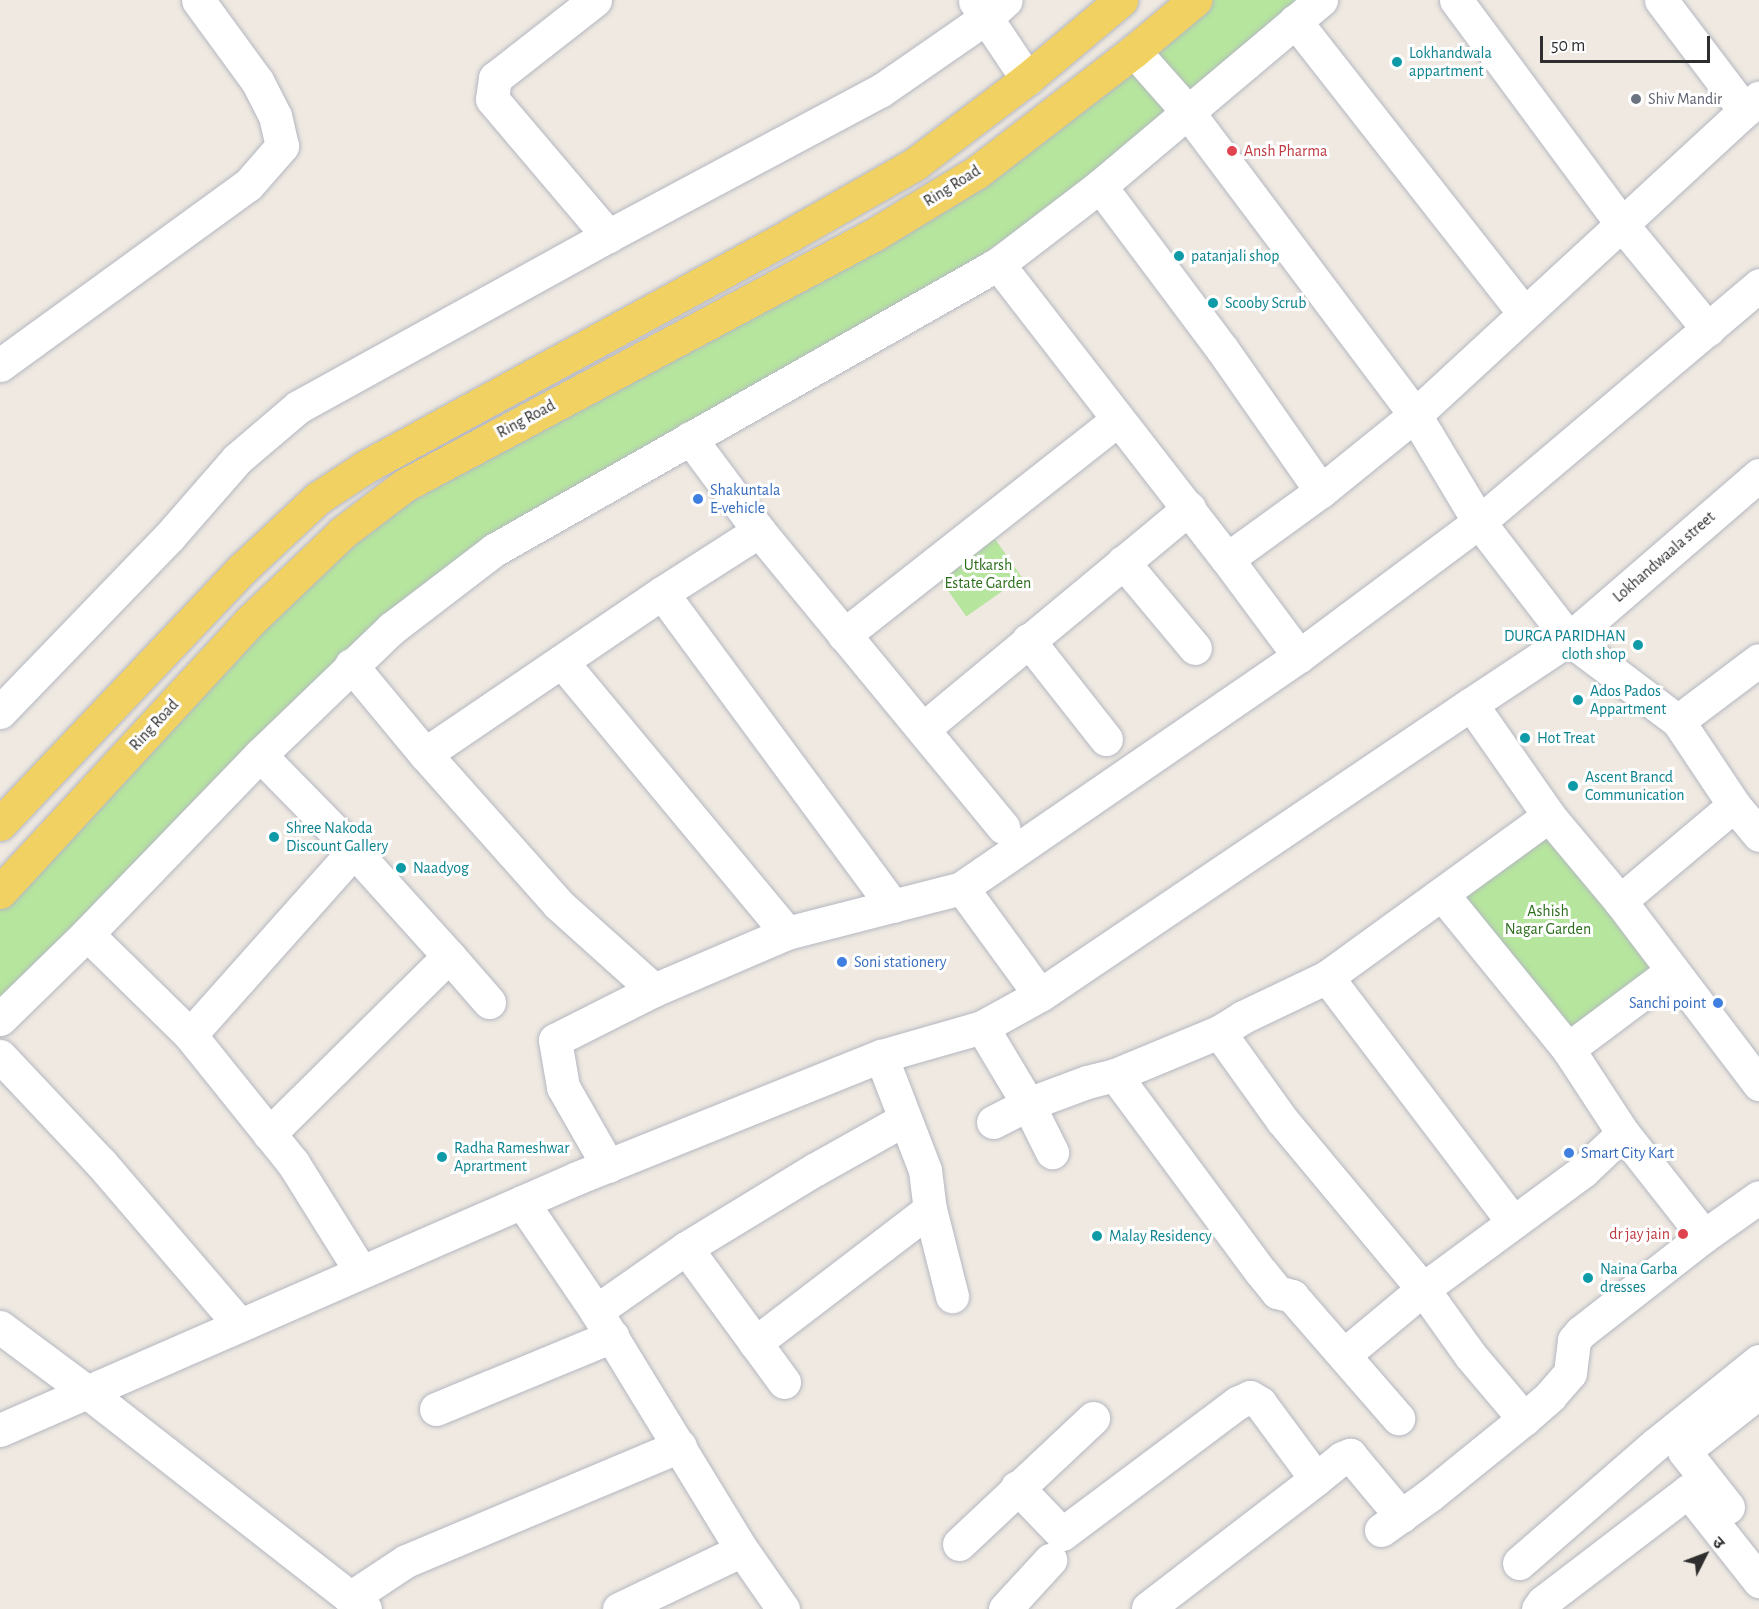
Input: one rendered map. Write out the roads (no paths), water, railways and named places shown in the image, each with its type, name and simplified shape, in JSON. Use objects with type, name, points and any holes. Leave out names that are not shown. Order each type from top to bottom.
[{"type":"main road","points":[[0,824],[242,569],[318,498],[375,461],[792,234],[915,164],[958,134],[1027,80],[1121,0]]},
{"type":"main road","name":"Ring Road","points":[[0,892],[249,622],[342,534],[405,485],[875,234],[995,159],[1134,51],[1195,0]]},
{"type":"street","points":[[0,365],[248,185],[282,146],[275,116],[257,81],[198,0]]},
{"type":"street","points":[[595,0],[495,78],[492,99],[608,236]]},
{"type":"street","points":[[0,1019],[351,666],[392,628],[494,549],[998,264],[1100,186],[1321,0]]},
{"type":"street","points":[[1456,0],[1623,226],[1708,329]]},
{"type":"street","points":[[1227,559],[1321,491],[1415,415],[1623,226],[1752,104],[1661,0]]},
{"type":"street","points":[[0,712],[169,537],[237,459],[298,406],[608,236],[880,91],[989,6],[1027,80]]},
{"type":"street","points":[[1295,21],[1525,314]]},
{"type":"street","points":[[1134,51],[1187,111],[1415,415],[1479,522],[1569,639],[1678,721],[1734,805],[1759,835]]},
{"type":"street","points":[[1100,186],[1222,349],[1321,491]]},
{"type":"street","points":[[998,264],[1117,420],[1189,508],[1299,656]]},
{"type":"street","points":[[608,1166],[562,1087],[555,1040],[654,990],[787,933],[962,888],[1299,656],[1479,522],[1759,285]]},
{"type":"street","points":[[844,635],[1117,420]]},
{"type":"street","points":[[690,438],[759,531],[1003,827]]},
{"type":"street","name":"Lokhandwaala street","points":[[0,1430],[608,1166],[881,1056],[981,1027],[1040,995],[1569,639],[1759,475]]},
{"type":"street","points":[[923,729],[1189,508]]},
{"type":"street","points":[[425,754],[662,593],[759,531]]},
{"type":"street","points":[[1123,562],[1195,648]]},
{"type":"street","points":[[662,593],[893,906]]},
{"type":"street","points":[[1028,640],[1106,739]]},
{"type":"street","points":[[1678,721],[1759,660]]},
{"type":"street","points":[[562,662],[787,933]]},
{"type":"street","points":[[351,666],[425,754],[558,904],[654,990]]},
{"type":"street","points":[[1471,704],[1550,816],[1620,901],[1671,972],[1759,1084]]},
{"type":"street","points":[[260,755],[354,851],[489,1002]]},
{"type":"street","points":[[1620,901],[1734,805]]},
{"type":"street","points":[[993,1122],[1028,1104],[1088,1082],[1115,1075],[1219,1032],[1243,1017],[1327,977],[1550,816]]},
{"type":"street","points":[[190,1035],[354,851]]},
{"type":"street","points":[[962,888],[1040,995]]},
{"type":"street","points":[[1442,894],[1568,1049],[1623,1133],[1704,1236]]},
{"type":"street","points":[[87,934],[190,1035],[293,1163],[362,1272]]},
{"type":"street","points":[[269,1134],[449,956]]},
{"type":"street","points":[[1568,1049],[1671,972]]},
{"type":"street","points":[[1327,977],[1512,1221]]},
{"type":"street","points":[[981,1027],[1028,1104],[1052,1152]]},
{"type":"street","points":[[1219,1032],[1282,1120],[1424,1289],[1470,1356],[1524,1419]]},
{"type":"street","points":[[0,1056],[101,1163],[240,1325]]},
{"type":"street","points":[[881,1056],[925,1170],[930,1209],[952,1296]]},
{"type":"street","points":[[1115,1075],[1277,1292],[1292,1296],[1345,1354],[1398,1418]]},
{"type":"street","points":[[436,1409],[604,1324],[686,1248],[814,1170],[905,1119]]},
{"type":"street","points":[[1345,1354],[1512,1221],[1583,1171],[1623,1133]]},
{"type":"street","points":[[1148,1608],[1342,1458],[1350,1455],[1391,1523],[1550,1396],[1570,1372],[1574,1340],[1581,1332],[1704,1236],[1759,1197]]},
{"type":"street","points":[[522,1202],[604,1324],[742,1551],[783,1609]]},
{"type":"street","points":[[755,1343],[930,1209]]},
{"type":"street","points":[[686,1248],[784,1382]]},
{"type":"street","points":[[0,1327],[86,1391],[357,1603],[406,1561],[680,1446]]},
{"type":"street","points":[[1519,1563],[1656,1444],[1759,1361]]},
{"type":"street","points":[[1759,1392],[1684,1451],[1759,1546]]},
{"type":"street","points":[[1017,1487],[1062,1534],[1237,1402],[1250,1397],[1260,1403],[1316,1479]]},
{"type":"street","points":[[959,1544],[1093,1418]]},
{"type":"street","points":[[1538,1609],[1543,1602],[1688,1491],[1759,1581]]},
{"type":"street","points":[[639,1606],[742,1551]]},
{"type":"street","points":[[1005,1609],[1050,1560]]},
{"type":"place","name":"Lokhandwala appartment","points":[[1397,62]]},
{"type":"place","name":"Shiv Mandir","points":[[1636,99]]},
{"type":"place","name":"Ansh Pharma","points":[[1232,151]]},
{"type":"place","name":"patanjali shop","points":[[1179,256]]},
{"type":"place","name":"Scooby Scrub","points":[[1213,303]]},
{"type":"place","name":"Shakuntala E-vehicle","points":[[698,499]]},
{"type":"place","name":"DURGA PARIDHAN cloth shop","points":[[1638,645]]},
{"type":"place","name":"Ados Pados Appartment","points":[[1578,700]]},
{"type":"place","name":"Hot Treat","points":[[1525,738]]},
{"type":"place","name":"Ascent Brancd Communication","points":[[1573,786]]},
{"type":"place","name":"Shree Nakoda Discount Gallery","points":[[274,837]]},
{"type":"place","name":"Naadyog","points":[[401,868]]},
{"type":"place","name":"Soni stationery","points":[[842,962]]},
{"type":"place","name":"Sanchi point","points":[[1718,1003]]},
{"type":"place","name":"Smart City Kart","points":[[1569,1153]]},
{"type":"place","name":"Radha Rameshwar Aprartment","points":[[442,1157]]},
{"type":"place","name":"dr jay jain","points":[[1683,1234]]},
{"type":"place","name":"Malay Residency","points":[[1097,1236]]},
{"type":"place","name":"Naina Garba dresses","points":[[1588,1278]]},
{"type":"park label","name":"Utkarsh Estate Garden","points":[[988,574]]},
{"type":"park label","name":"Ashish Nagar Garden","points":[[1548,920]]}]
